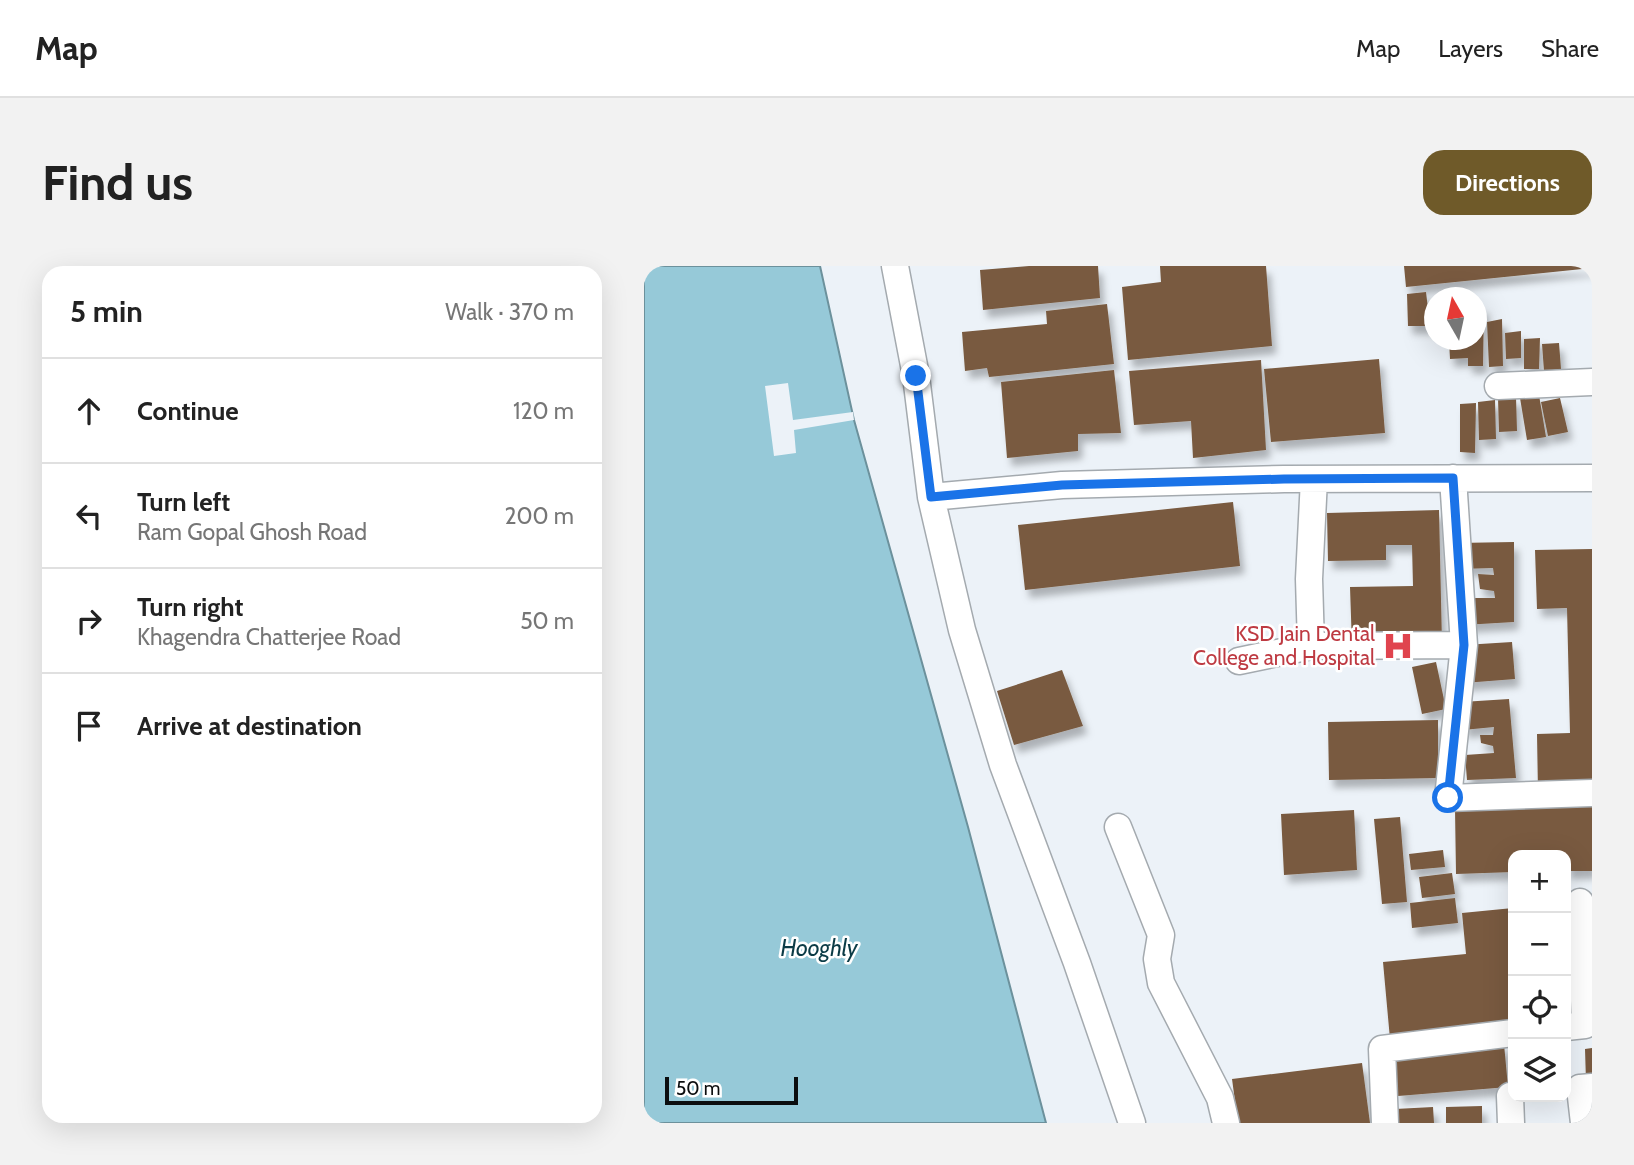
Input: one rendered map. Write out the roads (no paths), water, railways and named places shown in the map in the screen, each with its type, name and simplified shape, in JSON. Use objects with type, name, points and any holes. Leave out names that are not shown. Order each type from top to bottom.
[{"type":"street","points":[[895,266],[916,376],[931,497],[962,630],[1003,765],[1077,963],[1132,1123]]},
{"type":"street","points":[[1499,386],[1592,382]]},
{"type":"street","points":[[1453,478],[1464,645],[1448,798],[1592,793]]},
{"type":"street","points":[[931,497],[1062,485],[1314,479],[1592,478]]},
{"type":"street","points":[[1311,646],[1309,579],[1314,479]]},
{"type":"street","points":[[1240,661],[1311,646],[1464,645]]},
{"type":"street","points":[[1118,827],[1161,935],[1157,959],[1161,983],[1220,1098],[1226,1123]]},
{"type":"street","points":[[1571,1026],[1585,1025],[1580,902]]},
{"type":"street","points":[[1385,1123],[1382,1049],[1508,1035]]},
{"type":"street","points":[[1584,1123],[1580,1088],[1592,1087]]},
{"type":"street","points":[[1510,1102],[1511,1123]]},
{"type":"water","name":"Hooghly","points":[[644,266],[820,266],[854,420],[968,827],[1046,1123],[644,1123]]},
{"type":"place","name":"KSD Jain Dental College and Hospital","points":[[1398,646]]}]
